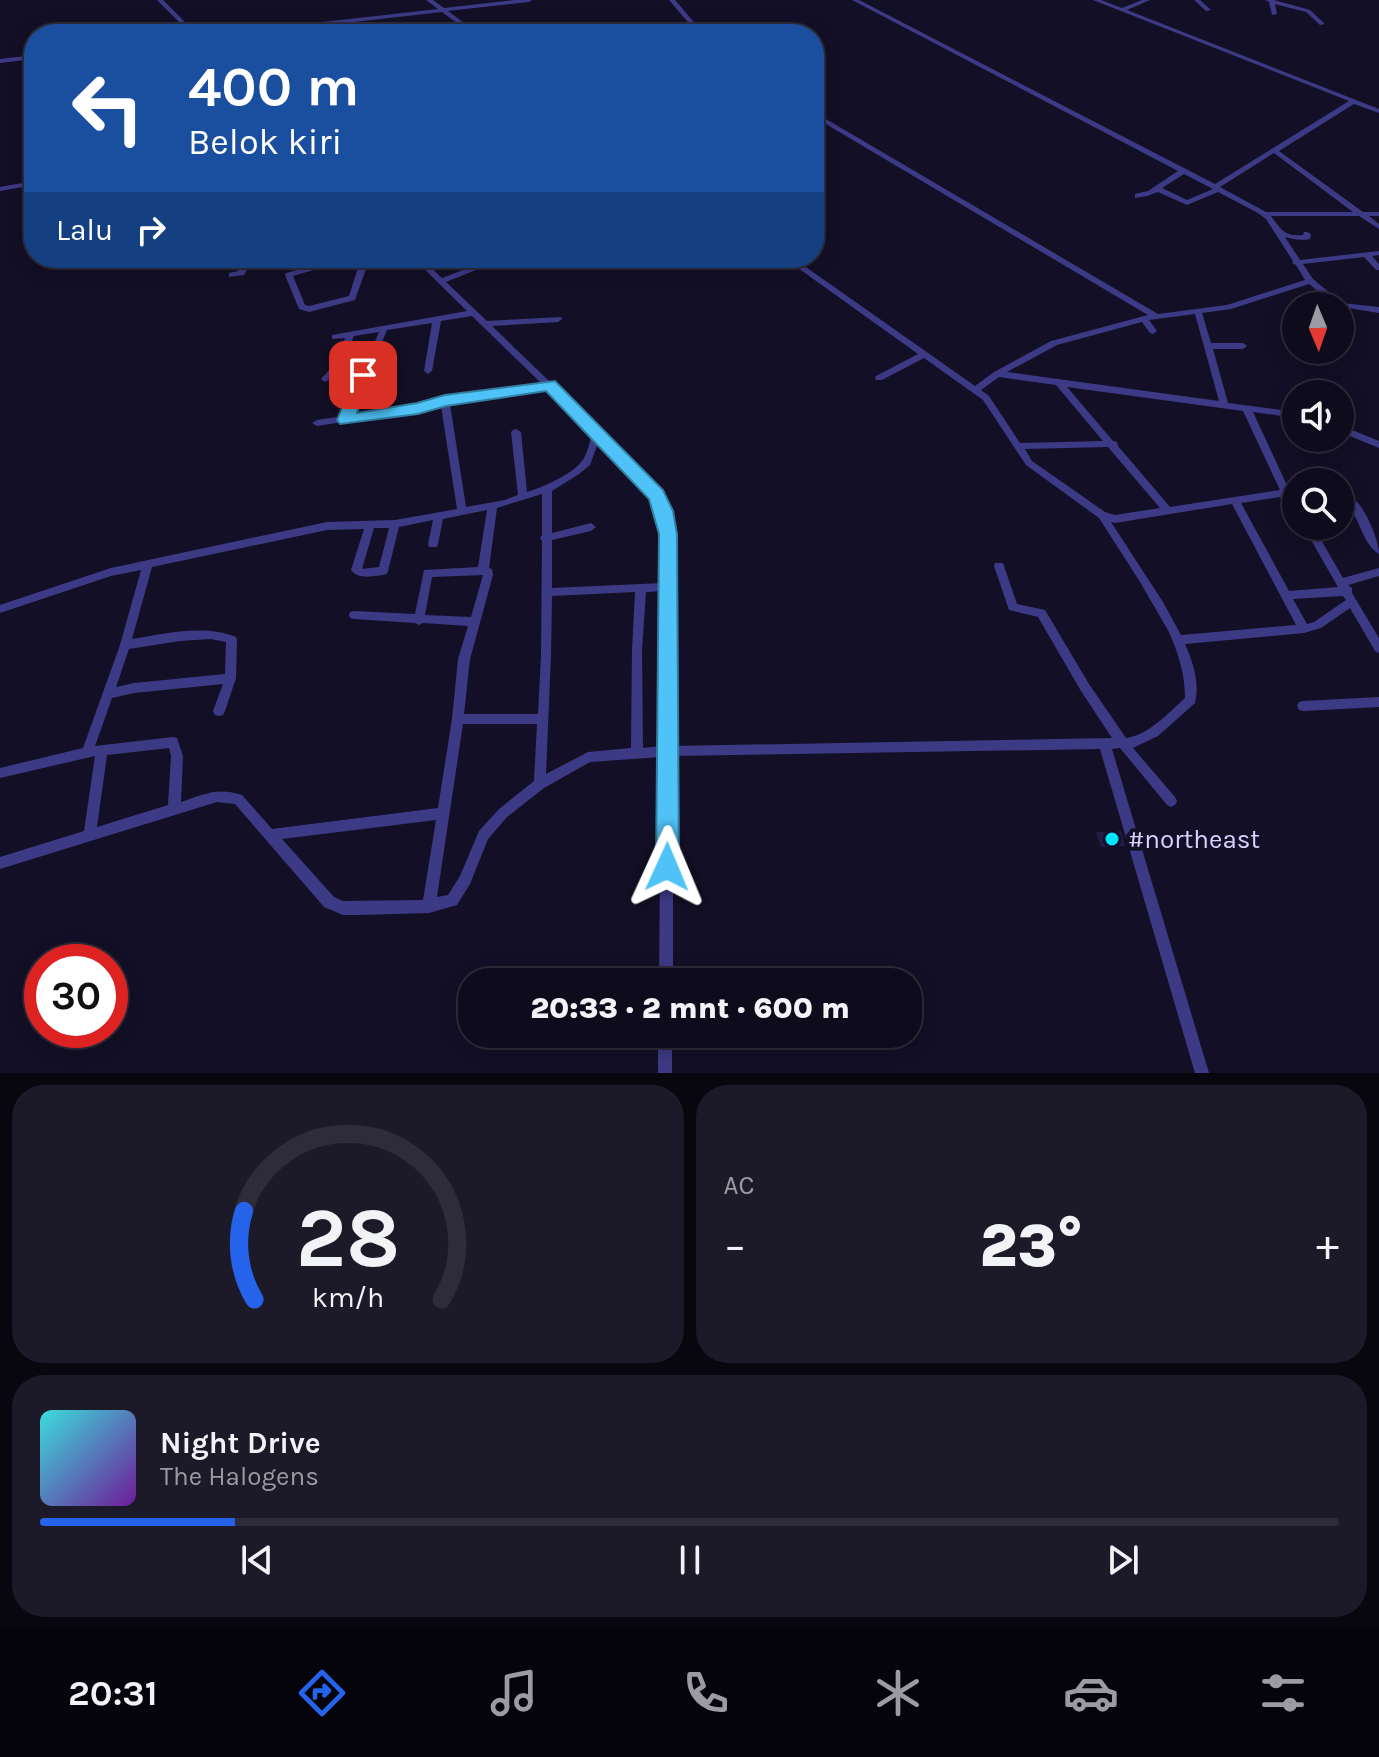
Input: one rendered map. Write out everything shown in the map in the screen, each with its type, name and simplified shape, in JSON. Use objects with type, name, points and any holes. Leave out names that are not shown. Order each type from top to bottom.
[{"type":"street","points":[[160,0],[184,24]]},
{"type":"street","points":[[429,0],[462,24]]},
{"type":"street","points":[[321,24],[529,0]]},
{"type":"street","points":[[672,0],[692,24]]},
{"type":"street","points":[[855,0],[1266,214],[1379,214]]},
{"type":"street","points":[[1096,0],[1379,111]]},
{"type":"street","points":[[1123,10],[1147,0]]},
{"type":"street","points":[[1197,0],[1208,10]]},
{"type":"street","points":[[1270,0],[1274,14]]},
{"type":"street","points":[[1270,0],[1308,11],[1322,24]]},
{"type":"street","points":[[0,61],[24,58]]},
{"type":"street","points":[[1160,190],[1187,203],[1354,101]]},
{"type":"street","points":[[824,120],[1157,317]]},
{"type":"street","points":[[1275,151],[1379,227]]},
{"type":"street","points":[[1138,196],[1160,190],[1169,177],[1183,171]]},
{"type":"street","points":[[0,189],[24,185]]},
{"type":"street","points":[[1266,214],[1310,281],[1340,305],[1379,310]]},
{"type":"street","points":[[1277,232],[1297,238],[1307,237],[1307,234]]},
{"type":"street","points":[[1296,263],[1379,253]]},
{"type":"street","points":[[1366,255],[1379,268]]},
{"type":"street","points":[[232,275],[247,268],[291,272],[308,268]]},
{"type":"street","points":[[293,268],[291,272],[302,307],[309,309],[352,298],[362,268]]},
{"type":"street","points":[[427,268],[597,432],[656,495],[664,511],[668,534],[666,968]]},
{"type":"street","points":[[440,281],[475,268]]},
{"type":"street","points":[[802,268],[986,398],[1029,463],[1102,515],[1115,519],[1166,509],[1282,499]]},
{"type":"street","points":[[976,390],[1044,346],[1144,319],[1228,307],[1310,281]]},
{"type":"street","points":[[1198,312],[1224,404]]},
{"type":"street","points":[[335,337],[472,313]]},
{"type":"street","points":[[486,324],[558,319]]},
{"type":"street","points":[[1144,319],[1153,331]]},
{"type":"street","points":[[428,371],[437,320]]},
{"type":"street","points":[[346,420],[363,375],[373,363],[384,328]]},
{"type":"street","points":[[325,379],[336,368],[350,335]]},
{"type":"street","points":[[1207,346],[1243,346]]},
{"type":"street","points":[[879,378],[923,355]]},
{"type":"street","points":[[997,374],[1282,413]]},
{"type":"street","points":[[1054,381],[1063,386],[1114,444],[1166,509]]},
{"type":"street","points":[[317,423],[418,409],[445,400],[549,385]]},
{"type":"street","points":[[445,400],[462,512]]},
{"type":"street","points":[[1246,407],[1282,479]]},
{"type":"street","points":[[516,432],[523,497]]},
{"type":"street","points":[[0,609],[77,582],[327,526],[395,524],[492,507],[547,489],[587,463],[597,432]]},
{"type":"street","points":[[1354,434],[1379,445]]},
{"type":"street","points":[[1018,446],[1114,444]]},
{"type":"street","points":[[540,784],[547,489]]},
{"type":"street","points":[[1235,501],[1304,629]]},
{"type":"street","points":[[1354,504],[1359,509],[1368,535],[1379,550]]},
{"type":"street","points":[[483,571],[492,507]]},
{"type":"street","points":[[0,863],[217,796],[229,796],[238,799],[329,902],[343,908],[429,906],[445,903],[456,896],[483,835],[503,813],[540,784],[588,757],[669,751],[1105,746],[1132,743],[1154,732],[1191,700],[1194,683],[1154,594],[1102,515]]},
{"type":"street","points":[[433,544],[439,516]]},
{"type":"street","points":[[370,524],[356,570],[360,573],[383,571],[395,524]]},
{"type":"street","points":[[545,538],[591,527]]},
{"type":"street","points":[[1317,540],[1379,648]]},
{"type":"street","points":[[87,752],[125,645],[148,564]]},
{"type":"street","points":[[999,566],[1013,607],[1041,613],[1091,701],[1121,744],[1171,801]]},
{"type":"street","points":[[419,621],[428,573],[488,572],[464,659],[458,719],[429,906]]},
{"type":"street","points":[[1176,640],[1304,629],[1317,625],[1348,591],[1379,572]]},
{"type":"street","points":[[546,592],[668,587]]},
{"type":"street","points":[[637,754],[637,650],[641,588]]},
{"type":"street","points":[[1288,595],[1348,591]]},
{"type":"street","points":[[354,615],[475,622]]},
{"type":"street","points":[[125,645],[194,636],[227,637],[232,640],[230,678],[219,711]]},
{"type":"street","points":[[108,694],[134,688],[230,678]]},
{"type":"street","points":[[1303,706],[1379,702]]},
{"type":"street","points":[[458,719],[541,719]]},
{"type":"street","points":[[0,773],[87,752],[173,742],[177,756],[174,810]]},
{"type":"street","points":[[1105,746],[1202,1073]]},
{"type":"street","points":[[90,836],[102,750]]},
{"type":"street","points":[[269,835],[444,813]]},
{"type":"street","points":[[665,1048],[665,1073]]},
{"type":"building","name":"#northeast","points":[[1121,831],[1125,846],[1101,847],[1096,832]]},
{"type":"place","name":"#northeast","points":[[1112,839]]},
{"type":"route","points":[[363,375],[346,420],[418,409],[445,400],[549,385],[656,495],[664,511],[668,534],[667,867]]}]
